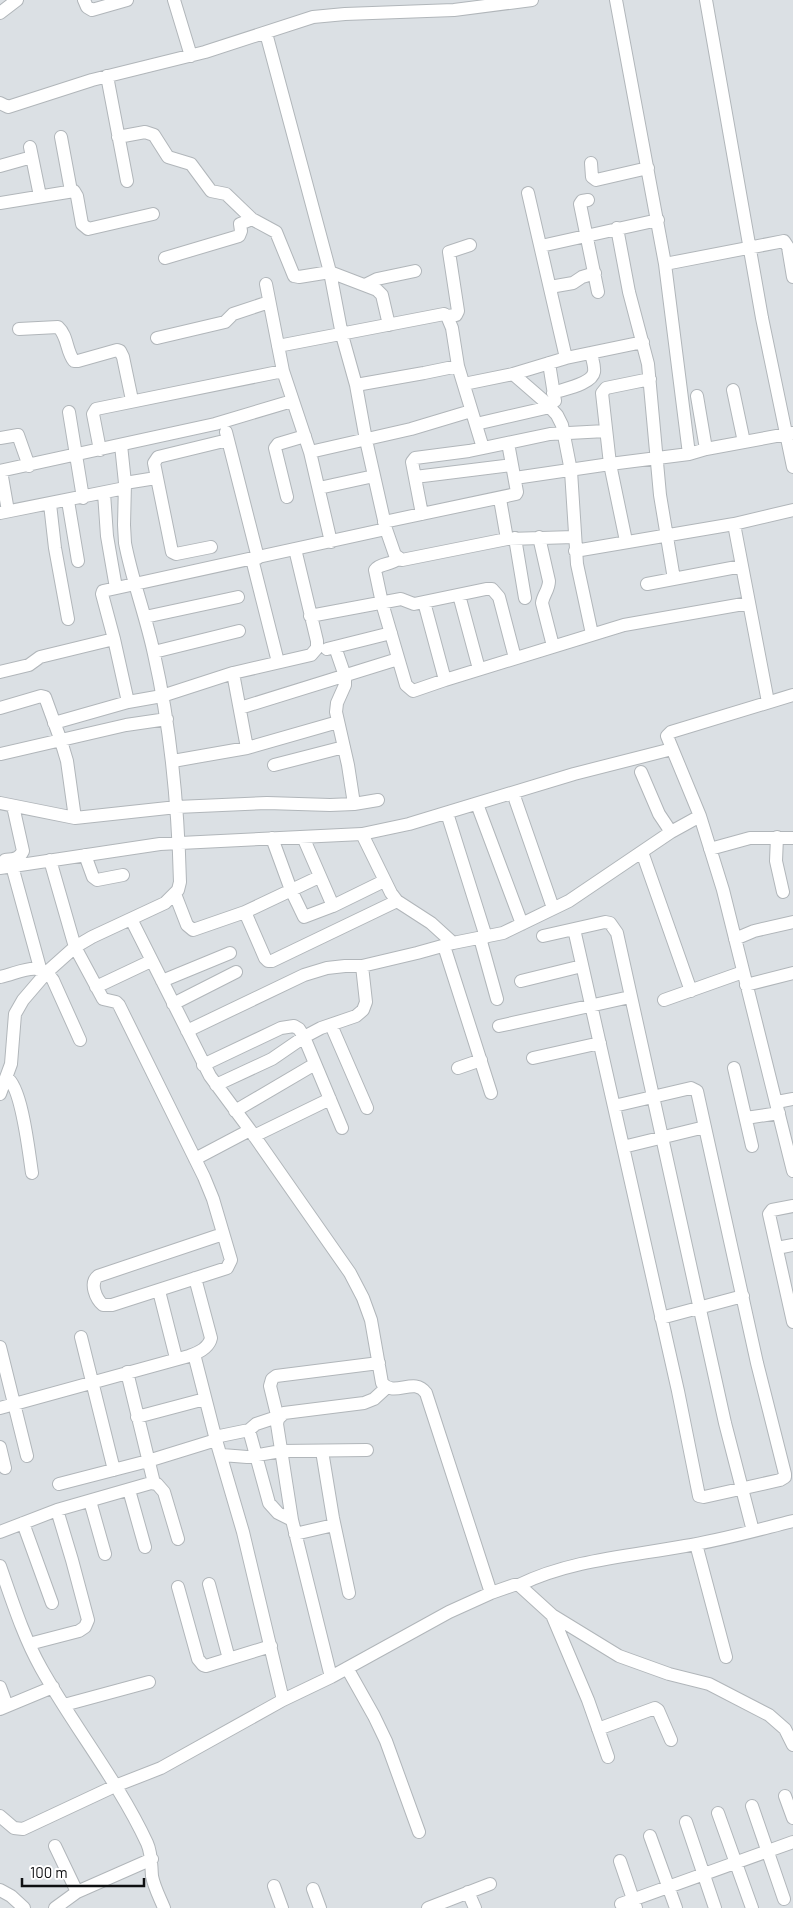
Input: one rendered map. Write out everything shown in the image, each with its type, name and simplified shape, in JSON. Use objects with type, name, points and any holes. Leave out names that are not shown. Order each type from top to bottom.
[{"type":"street","points":[[0,13],[17,0]]},
{"type":"street","points":[[84,0],[87,7],[92,10],[127,0]]},
{"type":"street","points":[[174,0],[191,56]]},
{"type":"street","points":[[2,106],[107,76],[191,56],[313,17],[431,6],[532,0]]},
{"type":"street","points":[[616,0],[658,220],[689,454]]},
{"type":"street","points":[[706,0],[764,327],[790,433],[793,467]]},
{"type":"street","points":[[266,33],[330,272],[342,335],[356,385],[385,526],[398,559]]},
{"type":"street","points":[[107,76],[127,181]]},
{"type":"street","points":[[118,136],[145,132],[154,135],[168,157],[191,164],[207,188],[211,191],[226,194],[252,219],[276,232],[294,276],[299,277],[330,272],[376,290],[382,295],[389,325]]},
{"type":"street","points":[[61,137],[71,191],[77,196],[82,224],[88,229],[94,229],[153,214]]},
{"type":"street","points":[[0,166],[31,152],[40,196]]},
{"type":"street","points":[[591,164],[592,176],[596,180],[648,168]]},
{"type":"street","points":[[0,203],[71,191]]},
{"type":"street","points":[[528,193],[566,358]]},
{"type":"street","points":[[588,200],[582,201],[580,204],[598,292]]},
{"type":"street","points":[[165,258],[239,236],[241,231],[240,224],[252,219]]},
{"type":"street","points":[[541,246],[658,220]]},
{"type":"street","points":[[617,228],[629,292],[643,342],[650,379],[656,459],[674,579]]},
{"type":"street","points":[[665,264],[784,241],[788,247],[793,278]]},
{"type":"street","points":[[278,346],[342,335],[439,314],[447,316],[456,315],[458,311],[449,252],[470,245]]},
{"type":"street","points":[[365,285],[378,279],[415,271]]},
{"type":"street","points":[[550,287],[573,283],[582,277],[595,273]]},
{"type":"street","points":[[266,284],[283,371],[310,452],[331,542]]},
{"type":"street","points":[[157,338],[225,322],[233,314],[269,302]]},
{"type":"street","points":[[447,316],[455,338],[458,366],[483,448]]},
{"type":"street","points":[[19,328],[58,327],[63,334],[71,357],[78,361],[117,350],[120,351],[132,400]]},
{"type":"street","points":[[464,384],[514,374],[566,358],[643,342]]},
{"type":"street","points":[[553,392],[587,382],[592,378],[594,368],[591,353]]},
{"type":"street","points":[[549,363],[553,392],[553,411]]},
{"type":"street","points":[[356,385],[424,374],[458,366]]},
{"type":"street","points":[[100,450],[93,411],[106,405],[283,371]]},
{"type":"street","points":[[514,374],[553,411],[565,433],[571,471],[575,551],[592,634]]},
{"type":"street","points":[[626,541],[610,464],[602,392],[604,389],[650,379]]},
{"type":"street","points":[[733,390],[744,442]]},
{"type":"street","points":[[696,396],[706,449]]},
{"type":"street","points":[[156,478],[83,498],[4,512],[0,471],[76,456],[223,422],[292,401]]},
{"type":"street","points":[[310,452],[366,440],[471,411]]},
{"type":"street","points":[[476,424],[553,411]]},
{"type":"street","points":[[68,412],[83,498]]},
{"type":"street","points":[[223,422],[278,662]]},
{"type":"street","points":[[422,514],[412,462],[415,458],[469,451],[508,442],[565,433],[606,431]]},
{"type":"street","points":[[514,478],[689,454],[790,433]]},
{"type":"street","points":[[0,438],[18,435],[29,466]]},
{"type":"street","points":[[287,496],[275,448],[278,444],[305,436]]},
{"type":"street","points":[[211,547],[176,554],[171,549],[154,463],[158,457],[228,440]]},
{"type":"street","points":[[128,702],[102,593],[104,590],[331,542],[422,514],[516,494],[508,442]]},
{"type":"street","points":[[32,1173],[18,1096],[14,1084],[3,1082],[15,1014],[44,970],[75,947],[165,903],[175,894],[180,882],[173,761],[154,652],[125,543],[125,486],[121,446]]},
{"type":"street","points":[[415,477],[512,465]]},
{"type":"street","points":[[319,488],[374,476]]},
{"type":"street","points":[[104,493],[107,536],[116,588]]},
{"type":"street","points":[[500,498],[525,598]]},
{"type":"street","points":[[68,501],[78,561]]},
{"type":"street","points":[[50,504],[55,548],[68,619]]},
{"type":"street","points":[[575,551],[734,524],[793,510]]},
{"type":"street","points":[[734,524],[768,702]]},
{"type":"street","points":[[539,537],[549,587],[542,598],[542,602],[553,646]]},
{"type":"street","points":[[574,537],[511,538],[410,559],[398,559],[378,566],[375,570],[382,603],[406,686],[413,691],[624,625],[749,603]]},
{"type":"street","points":[[295,549],[316,641],[315,652]]},
{"type":"street","points":[[182,552],[186,573]]},
{"type":"street","points":[[647,584],[742,566]]},
{"type":"street","points":[[310,616],[401,599],[414,604],[486,589],[496,592],[499,596],[515,658]]},
{"type":"street","points":[[459,595],[479,669]]},
{"type":"street","points":[[145,617],[238,597]]},
{"type":"street","points":[[424,602],[445,680]]},
{"type":"street","points":[[154,652],[239,631]]},
{"type":"street","points":[[54,722],[128,702],[162,696],[233,673],[311,655],[315,652],[391,632]]},
{"type":"street","points":[[0,672],[29,665],[40,657],[114,639]]},
{"type":"street","points":[[335,647],[345,684],[337,703],[336,712],[354,804]]},
{"type":"street","points":[[240,708],[398,659]]},
{"type":"street","points":[[233,673],[247,748]]},
{"type":"street","points":[[793,694],[667,734],[669,743],[700,816],[710,849],[778,1108],[790,1142],[793,1171]]},
{"type":"street","points":[[0,708],[41,696],[47,701],[67,761],[75,818]]},
{"type":"street","points":[[1,754],[126,725],[167,719]]},
{"type":"street","points":[[173,761],[247,748],[338,722]]},
{"type":"street","points":[[80,1040],[53,980],[44,970],[6,867],[141,846],[178,836],[272,838],[362,834],[409,824],[447,813],[669,743]]},
{"type":"street","points":[[274,765],[344,747]]},
{"type":"street","points":[[641,772],[659,814],[671,832]]},
{"type":"street","points":[[513,793],[553,908]]},
{"type":"street","points":[[0,804],[75,818],[177,807],[267,803],[354,804],[378,800]]},
{"type":"street","points":[[477,804],[522,924]]},
{"type":"street","points":[[0,861],[15,859],[21,856],[23,851],[13,806]]},
{"type":"street","points":[[447,813],[483,937],[497,999]]},
{"type":"street","points":[[188,1031],[304,975],[327,968],[362,966],[448,944],[502,934],[590,887],[671,832],[700,816]]},
{"type":"street","points":[[362,834],[390,893],[398,901],[431,923],[448,944],[491,1093]]},
{"type":"street","points":[[303,837],[333,906]]},
{"type":"street","points":[[777,837],[776,862],[783,892]]},
{"type":"street","points":[[272,838],[291,890],[304,917],[333,906],[384,881]]},
{"type":"street","points":[[710,849],[729,842],[750,838],[793,838]]},
{"type":"street","points":[[642,852],[691,991]]},
{"type":"street","points":[[85,855],[93,877],[97,880],[123,875]]},
{"type":"street","points":[[50,860],[75,947],[103,999],[116,1002],[119,1005],[213,1198],[231,1260],[227,1268],[159,1291],[106,1306],[98,1300],[93,1281],[98,1276],[223,1234]]},
{"type":"street","points":[[175,894],[187,925],[193,930],[245,912],[319,877]]},
{"type":"street","points":[[245,912],[265,958],[268,961],[272,961],[398,901]]},
{"type":"street","points":[[131,919],[188,1031],[203,1065],[350,1273],[364,1298],[371,1320],[380,1378],[386,1388]]},
{"type":"street","points":[[543,936],[605,922],[615,927],[700,1308],[753,1531]]},
{"type":"street","points":[[735,939],[754,931],[793,922]]},
{"type":"street","points":[[574,929],[699,1496],[704,1497],[780,1480],[785,1477],[742,1296],[697,1091],[695,1089],[614,1106]]},
{"type":"street","points":[[162,981],[230,953]]},
{"type":"street","points":[[96,987],[152,961]]},
{"type":"street","points":[[216,1085],[272,1059],[304,1037],[356,1016],[363,1010],[366,1002],[362,966]]},
{"type":"street","points":[[521,981],[582,966]]},
{"type":"street","points":[[0,977],[44,970]]},
{"type":"street","points":[[173,1004],[236,972]]},
{"type":"street","points":[[664,1000],[691,991],[745,978],[792,978]]},
{"type":"street","points":[[499,1026],[630,997]]},
{"type":"street","points":[[331,1025],[367,1108]]},
{"type":"street","points":[[203,1065],[281,1028],[294,1026],[304,1037],[342,1128]]},
{"type":"street","points":[[533,1058],[600,1043]]},
{"type":"street","points":[[458,1068],[482,1060]]},
{"type":"street","points":[[235,1110],[315,1064]]},
{"type":"street","points":[[734,1068],[752,1146]]},
{"type":"street","points":[[195,1159],[330,1098]]},
{"type":"street","points":[[746,1118],[778,1108],[793,1100]]},
{"type":"street","points":[[622,1147],[704,1127]]},
{"type":"street","points":[[793,1206],[775,1209],[770,1212],[790,1299],[793,1322]]},
{"type":"street","points":[[777,1248],[793,1245]]},
{"type":"street","points":[[0,1408],[194,1354],[208,1346],[211,1338],[195,1278]]},
{"type":"street","points":[[159,1291],[176,1358]]},
{"type":"street","points":[[661,1318],[742,1296]]},
{"type":"street","points":[[81,1336],[114,1470]]},
{"type":"street","points":[[0,1347],[27,1456]]},
{"type":"street","points":[[194,1354],[243,1532],[283,1700]]},
{"type":"street","points":[[331,1677],[292,1520],[276,1424],[277,1418],[270,1386],[272,1379],[276,1376],[379,1363]]},
{"type":"street","points":[[127,1372],[154,1483],[161,1487],[164,1492],[178,1540]]},
{"type":"street","points":[[386,1388],[391,1389],[412,1385],[418,1386],[426,1393],[491,1593]]},
{"type":"street","points":[[59,1484],[148,1461],[249,1430],[256,1424],[277,1418],[284,1413],[364,1403],[374,1399],[386,1388]]},
{"type":"street","points":[[138,1416],[205,1399]]},
{"type":"street","points":[[249,1430],[269,1503],[278,1513],[292,1520]]},
{"type":"street","points":[[0,1447],[5,1468]]},
{"type":"street","points":[[222,1455],[257,1456],[281,1452],[367,1450]]},
{"type":"street","points":[[322,1451],[334,1525],[349,1593]]},
{"type":"street","points":[[0,1532],[57,1510],[154,1483]]},
{"type":"street","points":[[129,1490],[145,1548]]},
{"type":"street","points":[[90,1501],[105,1554]]},
{"type":"street","points":[[29,1644],[78,1632],[85,1627],[88,1620],[57,1510]]},
{"type":"street","points":[[0,1816],[14,1828],[23,1829],[115,1786],[162,1768],[283,1700],[331,1677],[424,1625],[491,1593],[519,1585],[554,1570],[696,1544],[793,1521]]},
{"type":"street","points":[[23,1523],[52,1604]]},
{"type":"street","points":[[295,1534],[334,1525]]},
{"type":"street","points":[[696,1544],[726,1657]]},
{"type":"street","points":[[0,1566],[29,1644],[52,1687],[115,1786],[148,1845],[152,1859],[153,1881],[164,1908]]},
{"type":"street","points":[[209,1584],[229,1659]]},
{"type":"street","points":[[519,1585],[552,1614],[619,1656],[669,1674],[709,1684],[769,1715],[785,1729],[793,1745]]},
{"type":"street","points":[[178,1587],[200,1663],[206,1666],[271,1646]]},
{"type":"street","points":[[552,1614],[563,1637],[608,1757]]},
{"type":"street","points":[[347,1668],[386,1740],[419,1832]]},
{"type":"street","points":[[64,1705],[149,1682]]},
{"type":"street","points":[[0,1687],[4,1708],[52,1687]]},
{"type":"street","points":[[598,1729],[655,1708],[658,1710],[671,1740]]},
{"type":"street","points":[[780,1723],[793,1721]]},
{"type":"street","points":[[785,1796],[793,1818]]},
{"type":"street","points":[[752,1806],[784,1898]]},
{"type":"street","points":[[718,1813],[752,1908]]},
{"type":"street","points":[[686,1822],[715,1908]]},
{"type":"street","points":[[650,1836],[676,1908]]},
{"type":"street","points":[[620,1861],[630,1904],[669,1886],[793,1842]]},
{"type":"street","points":[[55,1846],[77,1892]]},
{"type":"street","points":[[55,1908],[77,1892],[152,1859]]},
{"type":"street","points":[[428,1908],[490,1884]]},
{"type":"street","points":[[274,1886],[282,1908]]},
{"type":"street","points":[[313,1889],[320,1908]]},
{"type":"street","points":[[0,1890],[11,1896],[24,1908]]},
{"type":"street","points":[[468,1892],[475,1908]]}]
